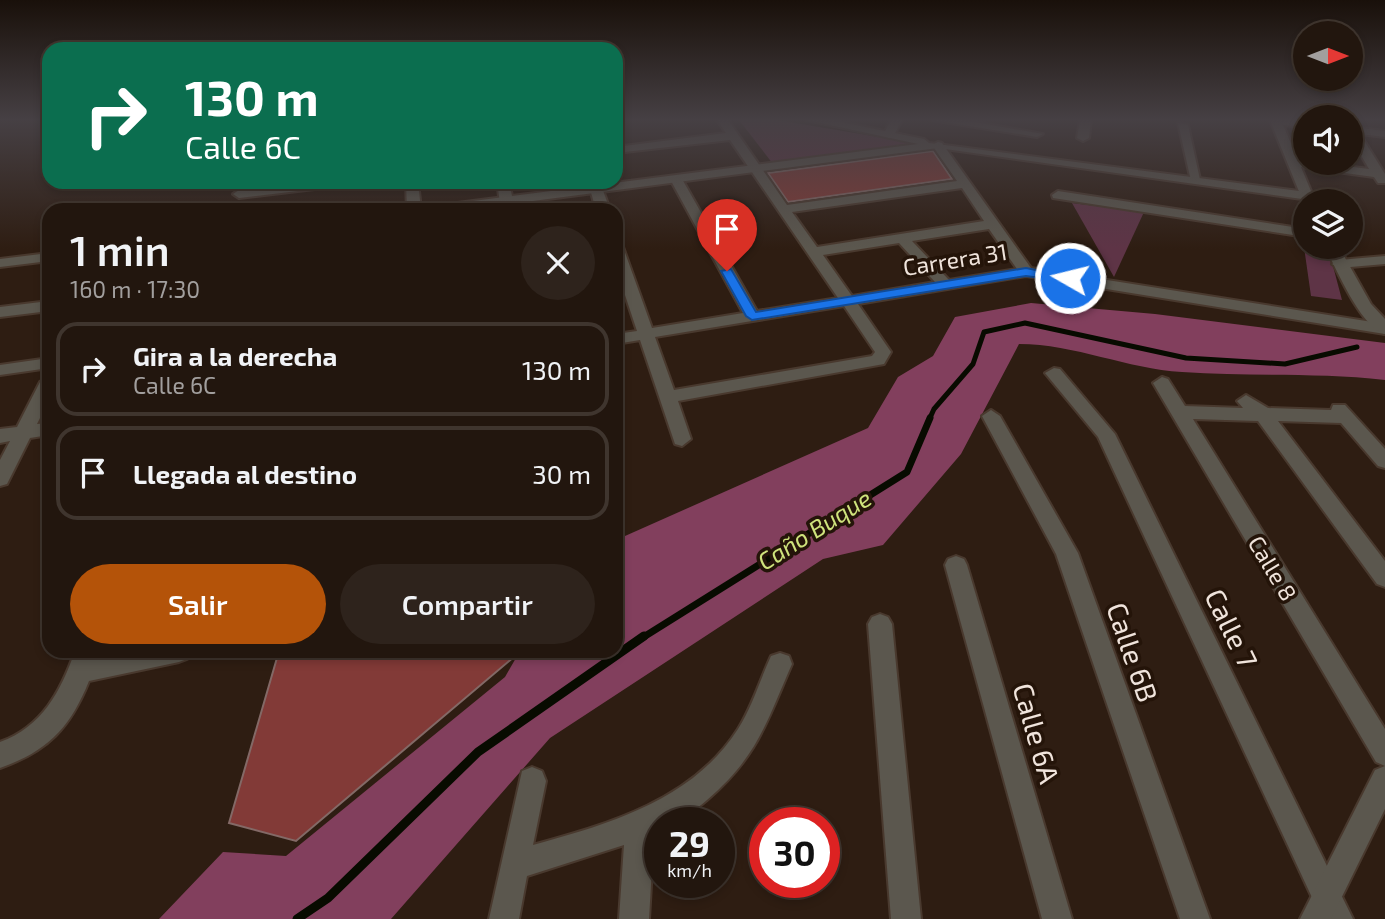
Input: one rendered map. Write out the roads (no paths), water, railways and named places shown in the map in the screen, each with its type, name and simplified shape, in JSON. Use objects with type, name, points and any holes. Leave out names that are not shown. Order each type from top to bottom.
[{"type":"street","points":[[667,397],[878,360],[882,356],[883,349],[752,163]]},
{"type":"street","points":[[623,184],[809,163]]},
{"type":"street","points":[[950,163],[1026,272]]},
{"type":"street","points":[[1066,163],[1293,197]]},
{"type":"street","points":[[1191,163],[1196,181]]},
{"type":"street","points":[[1371,163],[1382,180]]},
{"type":"street","points":[[1356,175],[1382,180]]},
{"type":"street","points":[[676,179],[752,316]]},
{"type":"street","points":[[784,209],[964,184]]},
{"type":"street","points":[[520,203],[582,189]]},
{"type":"street","points":[[1058,195],[1293,231]]},
{"type":"street","points":[[814,252],[992,224]]},
{"type":"street","points":[[903,239],[945,285]]},
{"type":"street","points":[[0,263],[42,258]]},
{"type":"street","points":[[1337,259],[1364,306],[1385,329]]},
{"type":"street","points":[[1339,264],[1385,260]]},
{"type":"street","points":[[623,268],[682,439]]},
{"type":"street","name":"Carrera 31","points":[[623,338],[1026,272],[1385,329]]},
{"type":"street","points":[[0,312],[42,307]]},
{"type":"street","points":[[0,370],[42,364]]},
{"type":"street","name":"Calle 7","points":[[1054,373],[1106,434],[1327,911]]},
{"type":"street","name":"Calle 8","points":[[1162,383],[1385,753]]},
{"type":"street","points":[[0,479],[42,396]]},
{"type":"street","points":[[1246,401],[1264,415],[1385,578]]},
{"type":"street","points":[[1179,412],[1264,415],[1343,413],[1382,455]]},
{"type":"street","name":"Calle 6B","points":[[990,416],[1067,553],[1195,919]]},
{"type":"street","points":[[0,436],[42,430]]},
{"type":"street","name":"Calle 6A","points":[[956,565],[1058,919]]},
{"type":"street","points":[[880,624],[906,919]]},
{"type":"street","points":[[0,755],[32,741],[47,730],[60,714],[84,661],[112,658]]},
{"type":"street","points":[[515,865],[640,827],[697,792],[743,745],[780,664]]},
{"type":"street","points":[[1327,911],[1385,780]]},
{"type":"street","points":[[504,919],[531,781]]},
{"type":"street","points":[[634,919],[640,827]]},
{"type":"waterway","name":"Caño Buque","points":[[929,420],[934,409],[973,364],[984,332],[1025,323],[1186,358],[1285,364],[1357,347]]},
{"type":"waterway","name":"Caño Buque","points":[[642,638],[907,472],[930,418]]},
{"type":"waterway","name":"Caño Buque","points":[[623,651],[644,636]]},
{"type":"waterway","name":"Caño Buque","points":[[297,919],[328,898],[478,752],[613,658]]}]
